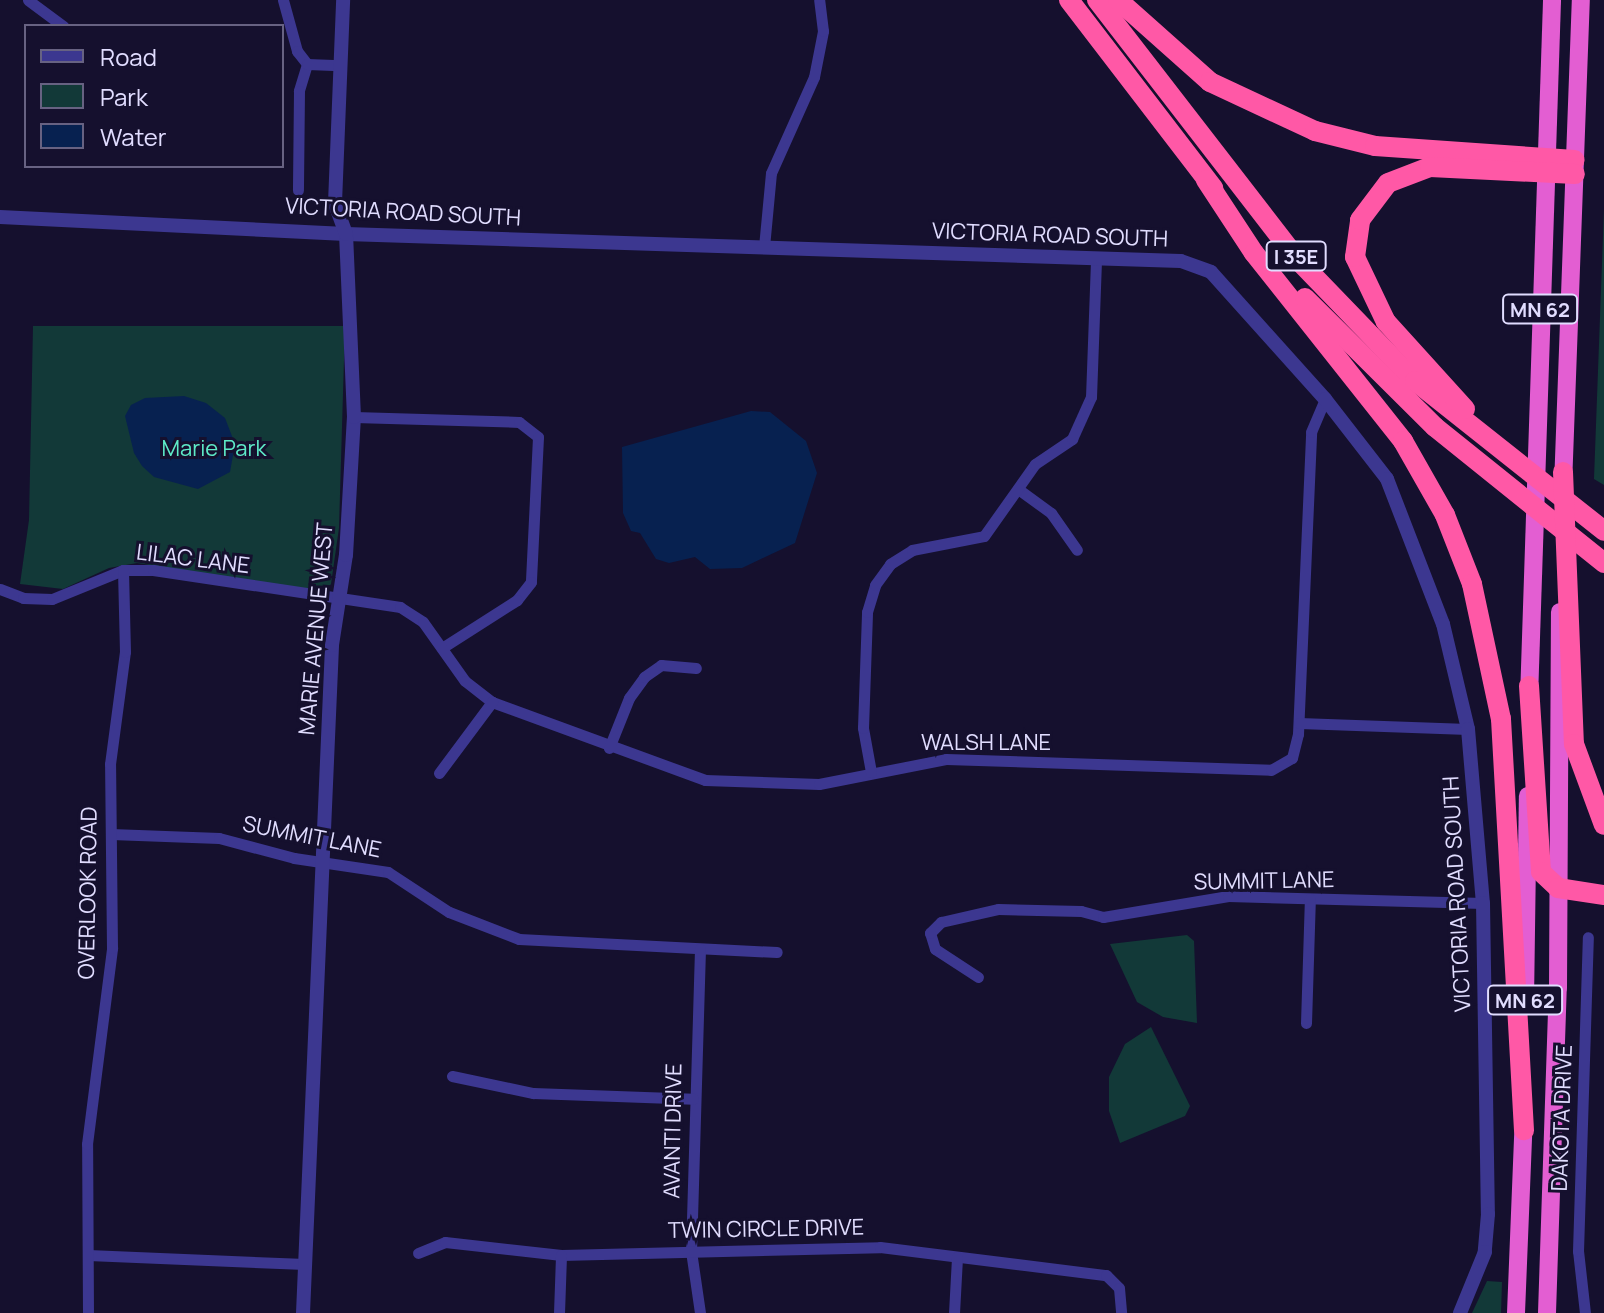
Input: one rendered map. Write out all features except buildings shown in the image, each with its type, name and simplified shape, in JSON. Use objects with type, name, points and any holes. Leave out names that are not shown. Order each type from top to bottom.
[{"type":"highway","name":"I 35E","points":[[1069,0],[1278,269],[1358,354],[1435,427],[1602,560]]},
{"type":"highway","name":"I 35E","points":[[1097,0],[1299,261],[1415,381],[1604,531]]},
{"type":"highway","points":[[1118,0],[1210,82],[1315,131],[1375,146],[1545,166]]},
{"type":"highway","name":"MN 62","points":[[1516,1313],[1524,1130],[1534,446],[1552,0]]},
{"type":"highway","name":"MN 62","points":[[1563,472],[1581,0]]},
{"type":"highway","points":[[1533,477],[1386,322],[1362,278],[1355,243],[1371,199],[1408,172],[1430,167],[1575,167]]},
{"type":"highway","points":[[1206,180],[1254,253],[1403,441],[1445,515],[1472,584],[1501,719],[1524,1130]]},
{"type":"highway","points":[[1563,472],[1574,744],[1604,825]]},
{"type":"highway","name":"MN 62","points":[[1547,1313],[1564,545]]},
{"type":"highway","points":[[1529,686],[1541,872],[1558,888],[1604,895]]},
{"type":"street","points":[[28,0],[60,24]]},
{"type":"street","points":[[283,0],[297,51],[307,64]]},
{"type":"street","name":"MARIE AVENUE WEST","points":[[303,1313],[321,862],[354,417],[346,234],[335,203],[343,0]]},
{"type":"street","points":[[764,247],[771,173],[814,77],[823,31],[819,0]]},
{"type":"street","points":[[307,64],[340,65]]},
{"type":"street","points":[[298,190],[299,91],[307,64]]},
{"type":"street","name":"VICTORIA ROAD SOUTH","points":[[0,217],[346,234],[1181,261],[1211,272],[1325,399],[1387,479],[1443,624],[1468,729],[1483,903],[1488,1214],[1485,1252],[1460,1313]]},
{"type":"street","points":[[871,772],[863,728],[867,612],[875,585],[890,564],[912,550],[984,536],[1035,464],[1072,439],[1087,414],[1096,258]]},
{"type":"street","name":"WALSH LANE","points":[[339,601],[400,607],[423,622],[465,681],[492,702],[609,748],[705,780],[819,784],[946,759],[1271,770],[1292,758],[1299,723],[1311,432],[1325,399]]},
{"type":"street","points":[[354,417],[519,422],[538,437],[531,582],[517,600],[442,648]]},
{"type":"street","points":[[1018,489],[1051,513],[1077,550]]},
{"type":"street","name":"LILAC LANE","points":[[0,589],[23,598],[52,599],[123,570],[153,570],[339,601]]},
{"type":"street","name":"OVERLOOK ROAD","points":[[88,1313],[87,1144],[112,948],[110,764],[125,652],[123,570]]},
{"type":"street","points":[[609,748],[629,698],[644,677],[661,665],[696,668]]},
{"type":"street","points":[[439,773],[492,702]]},
{"type":"street","points":[[1299,723],[1468,729]]},
{"type":"street","name":"SUMMIT LANE","points":[[111,834],[219,838],[321,862],[388,872],[449,912],[519,939],[777,952]]},
{"type":"street","name":"SUMMIT LANE","points":[[978,977],[935,949],[930,933],[941,922],[998,909],[1081,911],[1103,917],[1228,896],[1483,903]]},
{"type":"street","points":[[1306,1023],[1310,899]]},
{"type":"street","name":"DAKOTA DRIVE","points":[[1585,1313],[1578,1251],[1588,937]]},
{"type":"street","name":"AVANTI DRIVE","points":[[700,949],[693,1099],[691,1251],[700,1313]]},
{"type":"street","points":[[452,1076],[533,1093],[693,1099]]},
{"type":"street","name":"TWIN CIRCLE DRIVE","points":[[418,1253],[445,1242],[561,1255],[868,1247],[1097,1273],[1116,1280],[1121,1313]]},
{"type":"street","points":[[88,1255],[305,1264]]},
{"type":"street","points":[[559,1313],[561,1255]]},
{"type":"street","points":[[954,1313],[957,1257]]},
{"type":"green space","points":[[1604,209],[1604,485],[1594,479]]},
{"type":"green space","name":"Marie Park","points":[[33,326],[345,326],[339,528],[331,584],[325,592],[137,563],[109,568],[63,589],[20,584],[29,520]]},
{"type":"green space","points":[[1187,935],[1194,941],[1197,1023],[1163,1017],[1137,1002],[1110,944]]},
{"type":"green space","points":[[1151,1027],[1190,1106],[1185,1116],[1120,1143],[1109,1111],[1109,1077],[1125,1044]]},
{"type":"green space","points":[[1487,1281],[1502,1282],[1501,1313],[1472,1313]]},
{"type":"water","points":[[184,396],[206,403],[225,418],[235,444],[230,472],[198,489],[154,477],[142,466],[134,453],[125,416],[131,405],[145,398]]},
{"type":"water","points":[[751,411],[770,412],[806,441],[817,473],[795,543],[742,568],[710,569],[695,557],[669,563],[656,559],[640,533],[631,531],[623,513],[622,447]]}]
